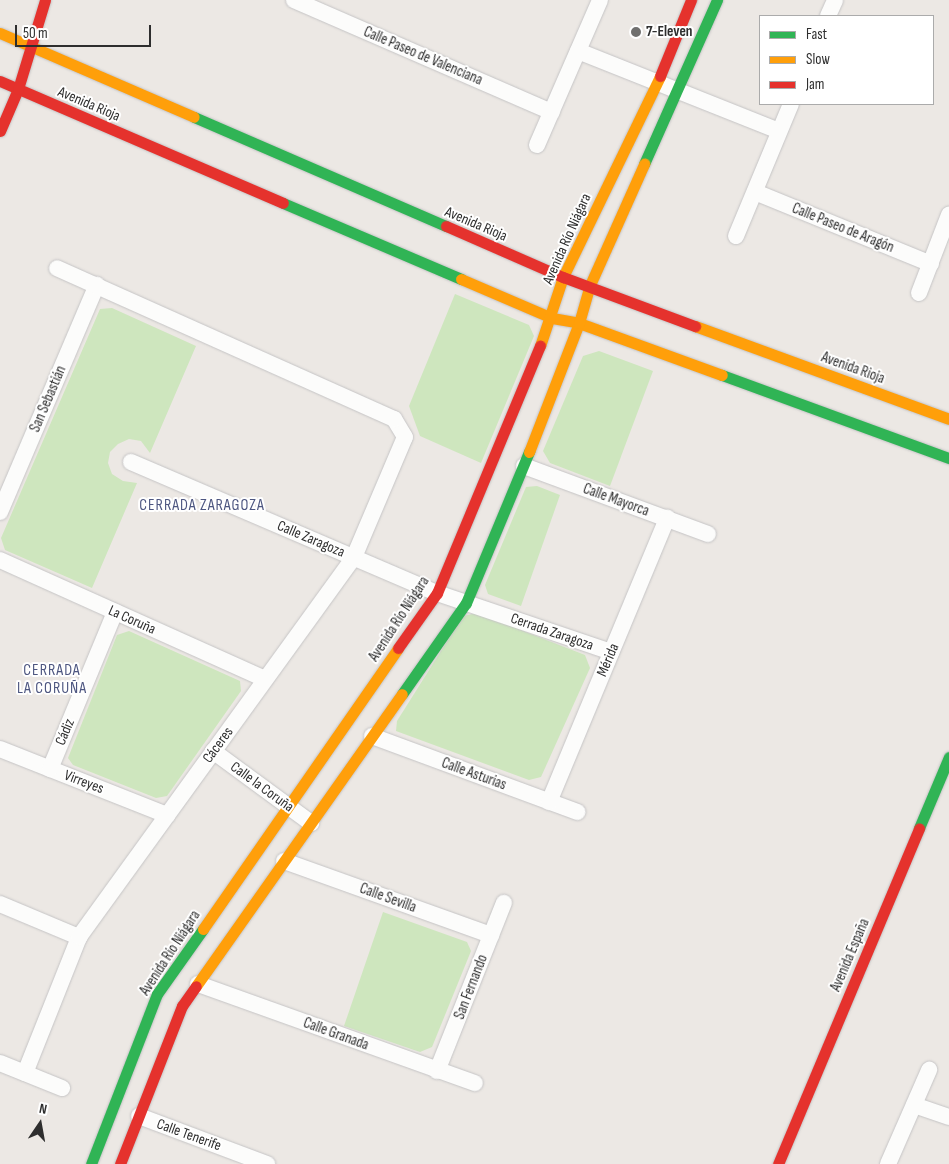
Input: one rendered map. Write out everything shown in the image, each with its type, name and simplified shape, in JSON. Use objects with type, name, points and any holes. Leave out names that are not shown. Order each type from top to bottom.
[{"type":"main road","points":[[0,131],[18,89],[45,0]]},
{"type":"main road","name":"Avenida Río Niágara","points":[[91,1164],[158,994],[437,593],[552,318],[563,278],[656,85],[692,0]]},
{"type":"main road","points":[[120,1164],[182,1006],[466,602],[524,466],[579,323],[590,285],[717,0]]},
{"type":"main road","name":"Avenida Rioja","points":[[0,33],[30,48],[563,278],[590,285],[676,329],[756,352],[949,419]]},
{"type":"main road","name":"Avenida Rioja","points":[[0,81],[552,318],[579,323],[666,356],[747,379],[949,458]]},
{"type":"main road","points":[[666,356],[676,329]]},
{"type":"main road","name":"Avenida España","points":[[778,1164],[949,757]]},
{"type":"street","name":"Calle Paseo de Valenciana","points":[[294,0],[552,112]]},
{"type":"street","points":[[537,145],[600,0]]},
{"type":"street","points":[[828,15],[835,0]]},
{"type":"street","points":[[578,51],[656,85],[678,90],[779,131]]},
{"type":"street","points":[[736,236],[791,105]]},
{"type":"street","name":"Calle Paseo de Aragón","points":[[755,192],[931,264]]},
{"type":"street","points":[[919,293],[949,216]]},
{"type":"street","points":[[57,268],[97,285]]},
{"type":"street","name":"Cáceres","points":[[25,1073],[79,937],[354,557],[405,437],[394,419],[97,285]]},
{"type":"street","name":"San Sebastián","points":[[0,512],[97,285]]},
{"type":"street","name":"Calle Zaragoza","points":[[131,462],[437,593],[493,612]]},
{"type":"street","name":"Calle Mayorca","points":[[524,466],[708,534]]},
{"type":"street","name":"Mérida","points":[[549,802],[667,518]]},
{"type":"street","name":"La Coruña","points":[[0,560],[265,680]]},
{"type":"street","name":"Cádiz","points":[[50,768],[115,612]]},
{"type":"street","name":"Cerrada Zaragoza","points":[[493,612],[611,652]]},
{"type":"street","name":"Calle Asturias","points":[[372,736],[577,812]]},
{"type":"street","name":"Virreyes","points":[[0,749],[167,814]]},
{"type":"street","name":"Calle la Coruña","points":[[213,751],[311,823]]},
{"type":"street","name":"Calle Sevilla","points":[[284,861],[491,935]]},
{"type":"street","name":"San Fernando","points":[[437,1071],[504,902]]},
{"type":"street","points":[[0,904],[79,937]]},
{"type":"street","name":"Calle Granada","points":[[198,984],[475,1084]]},
{"type":"street","points":[[0,1063],[62,1088]]},
{"type":"street","points":[[888,1164],[929,1070]]},
{"type":"street","points":[[914,1105],[949,1117]]},
{"type":"street","name":"Calle Tenerife","points":[[139,1116],[267,1164]]},
{"type":"green space","points":[[455,294],[529,325],[534,336],[481,463],[420,436],[409,406]]},
{"type":"green space","points":[[112,308],[196,346],[150,453],[141,441],[129,439],[118,444],[110,452],[108,463],[112,474],[123,481],[137,483],[92,588],[5,550],[1,538],[100,309]]},
{"type":"green space","points":[[599,351],[653,371],[610,486],[550,463],[543,451],[583,356]]},
{"type":"green space","points":[[537,486],[560,495],[521,606],[488,594],[485,585],[526,487]]},
{"type":"green space","points":[[477,613],[585,655],[590,668],[541,777],[529,780],[396,731],[397,721],[463,616]]},
{"type":"green space","points":[[129,631],[240,681],[241,691],[167,796],[156,798],[73,765],[68,758],[117,635]]},
{"type":"green space","points":[[383,912],[467,942],[471,951],[432,1047],[420,1052],[344,1026]]},
{"type":"traffic: fast","points":[[644,164],[717,0]]},
{"type":"traffic: fast","points":[[194,117],[446,226]]},
{"type":"traffic: fast","points":[[283,203],[461,279]]},
{"type":"traffic: fast","points":[[722,375],[949,458]]},
{"type":"traffic: fast","points":[[402,694],[466,603],[529,452]]},
{"type":"traffic: fast","points":[[919,828],[949,757]]},
{"type":"traffic: fast","points":[[91,1164],[157,994],[203,929]]},
{"type":"traffic: slow","points":[[0,33],[194,117]]},
{"type":"traffic: slow","points":[[540,346],[563,277],[660,76]]},
{"type":"traffic: slow","points":[[529,452],[579,323],[590,285],[644,164]]},
{"type":"traffic: slow","points":[[461,279],[552,318],[579,323],[722,375]]},
{"type":"traffic: slow","points":[[695,326],[949,419]]},
{"type":"traffic: slow","points":[[203,929],[398,648]]},
{"type":"traffic: slow","points":[[196,986],[402,694]]},
{"type":"traffic: jam","points":[[0,131],[18,89],[45,0]]},
{"type":"traffic: jam","points":[[660,76],[691,0]]},
{"type":"traffic: jam","points":[[0,81],[283,203]]},
{"type":"traffic: jam","points":[[446,226],[563,277],[695,326]]},
{"type":"traffic: jam","points":[[398,648],[437,593],[540,346]]},
{"type":"traffic: jam","points":[[778,1164],[919,828]]},
{"type":"traffic: jam","points":[[120,1164],[182,1006],[196,986]]},
{"type":"place","name":"7-Eleven","points":[[636,32]]},
{"type":"district","name":"CERRADA ZARAGOZA","points":[[202,506]]},
{"type":"district","name":"CERRADA LA CORUÑA","points":[[52,680]]}]
